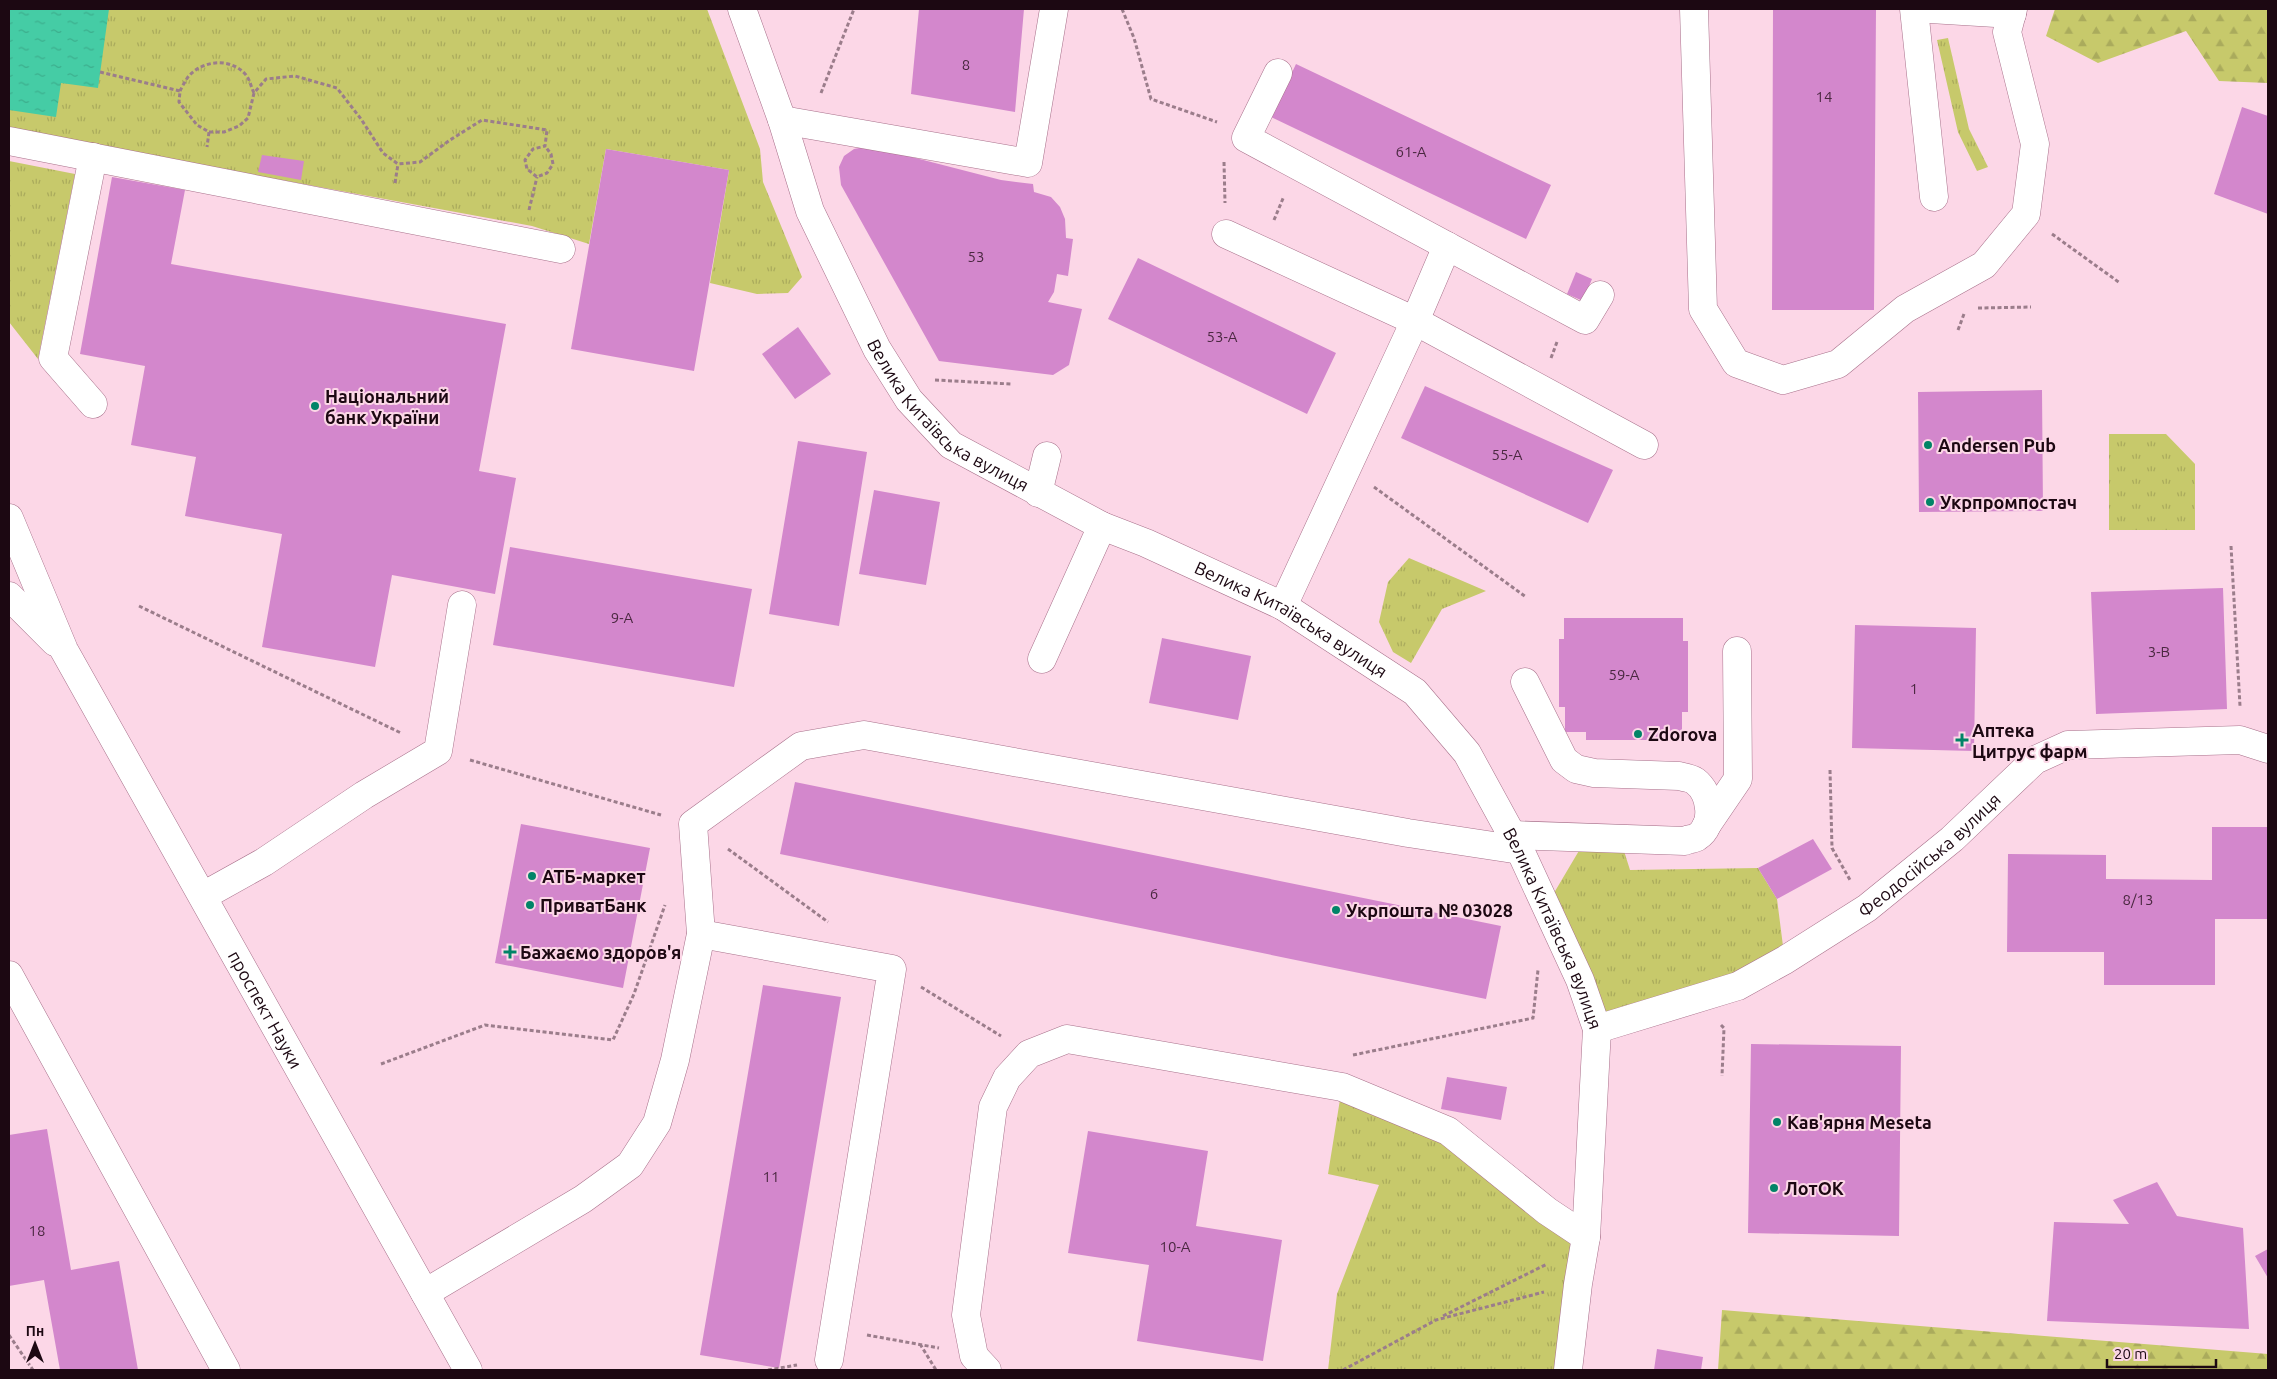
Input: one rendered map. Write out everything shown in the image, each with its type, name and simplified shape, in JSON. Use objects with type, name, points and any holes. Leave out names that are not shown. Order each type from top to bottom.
[{"type":"street","name":"Велика Китаївська вулиця","points":[[742,9],[782,120],[810,211],[877,349],[909,400],[951,445],[1102,526],[1146,543],[1283,606],[1415,692],[1467,753],[1516,843],[1580,980],[1597,1029],[1586,1237],[1578,1284],[1568,1370]]},
{"type":"street","points":[[782,120],[1028,163],[1054,9]]},
{"type":"street","points":[[1694,9],[1704,309],[1736,363],[1783,380],[1838,364],[1905,309],[1984,265],[2026,214],[2035,144],[2007,32],[2013,11],[1930,9]]},
{"type":"street","points":[[1914,9],[1934,197]]},
{"type":"street","points":[[1278,73],[1246,138],[1585,320],[1600,295]]},
{"type":"street","points":[[9,141],[561,249]]},
{"type":"street","points":[[92,157],[53,358],[92,404]]},
{"type":"street","points":[[1226,234],[1415,321],[1644,445]]},
{"type":"street","points":[[1283,606],[1415,321],[1447,246]]},
{"type":"street","points":[[1038,493],[1047,456]]},
{"type":"street","name":"проспект Науки","points":[[9,518],[64,650],[468,1370]]},
{"type":"street","points":[[1042,659],[1102,526]]},
{"type":"street","name":"проспект Науки","points":[[9,596],[64,650]]},
{"type":"street","points":[[203,896],[264,862],[364,795],[438,751],[462,605]]},
{"type":"street","points":[[425,1293],[583,1199],[630,1164],[657,1123],[675,1060],[701,934],[693,824],[801,746],[864,735],[1408,833],[1516,843],[1685,840],[1697,837],[1738,778],[1736,651]]},
{"type":"street","points":[[1525,682],[1564,760],[1576,769],[1594,773],[1679,776],[1693,779],[1704,790],[1710,808],[1706,826]]},
{"type":"street","name":"Феодосійська вулиця","points":[[1597,1029],[1738,986],[1786,960],[1868,908],[1952,839],[2035,760],[2068,745],[2240,740],[2268,749]]},
{"type":"street","points":[[701,934],[892,969],[829,1360]]},
{"type":"street","points":[[9,975],[226,1370]]},
{"type":"street","points":[[987,1370],[974,1356],[966,1315],[993,1107],[1007,1078],[1029,1054],[1067,1039],[1342,1087],[1448,1131],[1547,1211],[1586,1237]]},
{"type":"path","points":[[809,124],[854,9]]},
{"type":"path","points":[[1122,9],[1134,38],[1150,99],[1218,122]]},
{"type":"path","points":[[254,93],[247,76],[238,67],[223,62],[207,64],[188,76],[180,91],[179,102],[197,125],[209,132],[224,132],[239,126],[248,118],[254,93],[266,79],[295,76],[336,88],[361,119],[383,153],[398,164],[420,162],[482,120],[547,130],[545,146],[551,154],[553,164],[547,173],[537,177],[527,169],[525,160],[533,149],[545,146]]},
{"type":"path","points":[[100,72],[180,91]]},
{"type":"path","points":[[202,178],[209,132]]},
{"type":"path","points":[[1224,160],[1226,234]]},
{"type":"path","points":[[1260,250],[1297,166]]},
{"type":"path","points":[[2026,214],[2120,283]]},
{"type":"path","points":[[1976,308],[2031,307]]},
{"type":"path","points":[[928,380],[1012,384]]},
{"type":"path","points":[[1347,468],[1526,597]]},
{"type":"path","points":[[2231,546],[2240,708]]},
{"type":"path","points":[[139,606],[438,751],[693,824],[836,928]]},
{"type":"path","points":[[1830,770],[1832,848],[1868,908]]},
{"type":"path","points":[[381,1064],[485,1025],[613,1040],[634,994],[667,900]]},
{"type":"path","points":[[1352,1056],[1532,1018],[1539,962]]},
{"type":"path","points":[[892,969],[1029,1054]]},
{"type":"path","points":[[1722,1076],[1724,1028]]},
{"type":"path","points":[[1343,1370],[1550,1262]]},
{"type":"path","points":[[1436,1320],[1578,1284]]},
{"type":"path","points":[[834,1329],[920,1344],[936,1370]]},
{"type":"path","points":[[9,1335],[33,1370]]},
{"type":"green space","points":[[9,9],[707,9],[760,149],[763,182],[802,277],[788,293],[757,294],[710,283],[729,170],[606,149],[589,244],[532,226],[9,130]]},
{"type":"green space","points":[[2055,9],[2268,9],[2268,83],[2219,81],[2186,31],[2098,63],[2046,36]]},
{"type":"green space","points":[[1948,38],[1969,129],[1988,167],[1977,171],[1958,132],[1937,40]]},
{"type":"green space","points":[[9,161],[75,174],[38,359],[9,322]]},
{"type":"green space","points":[[2109,434],[2166,434],[2195,464],[2195,530],[2109,530]]},
{"type":"green space","points":[[1409,558],[1486,591],[1442,609],[1411,663],[1393,652],[1379,622],[1388,582]]},
{"type":"green space","points":[[1580,849],[1624,851],[1630,870],[1758,868],[1777,899],[1784,954],[1600,1028],[1551,898]]},
{"type":"green space","points":[[1342,1087],[1448,1131],[1586,1237],[1568,1370],[1328,1370],[1337,1294],[1379,1185],[1328,1174]]},
{"type":"green space","points":[[1722,1310],[2268,1354],[2268,1370],[1718,1370]]},
{"type":"water","points":[[9,9],[109,9],[98,88],[61,83],[56,117],[9,110]]},
{"type":"building","points":[[919,9],[1024,9],[1015,112],[911,94]]},
{"type":"building","points":[[1773,9],[1876,9],[1874,310],[1772,310]]},
{"type":"building","points":[[1296,64],[1551,185],[1526,239],[1271,117]]},
{"type":"building","points":[[2242,107],[2268,116],[2268,214],[2214,194]]},
{"type":"building","points":[[869,146],[1001,180],[1033,184],[1034,192],[1051,197],[1060,207],[1065,219],[1066,238],[1073,239],[1068,276],[1057,274],[1054,292],[1048,302],[1082,309],[1069,365],[1053,375],[939,361],[841,185],[839,167],[844,156],[854,149]]},
{"type":"building","points":[[606,149],[729,170],[694,371],[571,349]]},
{"type":"building","points":[[262,155],[304,161],[301,180],[258,172]]},
{"type":"building","name":"Національний банк України","points":[[112,177],[185,190],[171,264],[506,324],[479,471],[516,478],[495,594],[392,575],[375,667],[262,647],[282,534],[185,516],[196,457],[131,445],[145,366],[80,354]]},
{"type":"building","points":[[1138,258],[1336,353],[1307,414],[1108,319]]},
{"type":"building","points":[[1576,272],[1592,279],[1583,301],[1567,294]]},
{"type":"building","points":[[798,327],[831,374],[795,399],[762,354]]},
{"type":"building","points":[[1425,386],[1613,470],[1588,523],[1401,438]]},
{"type":"building","points":[[2042,390],[2043,511],[1919,512],[1918,392]]},
{"type":"building","points":[[798,441],[867,452],[839,626],[769,614]]},
{"type":"building","points":[[874,490],[940,502],[926,585],[859,574]]},
{"type":"building","points":[[510,547],[752,589],[734,687],[493,645]]},
{"type":"building","points":[[2223,588],[2227,709],[2096,714],[2091,592]]},
{"type":"building","points":[[1564,618],[1683,618],[1683,641],[1688,641],[1688,712],[1682,712],[1682,732],[1664,732],[1664,740],[1586,740],[1586,732],[1565,732],[1565,707],[1559,707],[1559,639],[1564,639]]},
{"type":"building","points":[[1855,625],[1976,628],[1974,751],[1852,748]]},
{"type":"building","points":[[1162,638],[1251,656],[1238,720],[1149,703]]},
{"type":"building","points":[[795,782],[1501,926],[1486,999],[780,854]]},
{"type":"building","points":[[521,824],[650,848],[623,988],[495,963]]},
{"type":"building","points":[[2212,827],[2268,827],[2268,919],[2215,919],[2215,985],[2104,985],[2104,952],[2007,952],[2008,854],[2106,855],[2106,879],[2212,880]]},
{"type":"building","points":[[1813,839],[1832,869],[1777,899],[1758,868]]},
{"type":"building","points":[[763,985],[841,997],[779,1368],[700,1355]]},
{"type":"building","points":[[1751,1044],[1901,1046],[1899,1236],[1748,1233]]},
{"type":"building","points":[[1447,1077],[1507,1087],[1501,1120],[1441,1109]]},
{"type":"building","points":[[47,1129],[71,1270],[119,1261],[138,1370],[60,1370],[44,1280],[9,1286],[9,1135]]},
{"type":"building","points":[[1088,1131],[1208,1151],[1196,1226],[1282,1240],[1263,1361],[1137,1341],[1149,1265],[1068,1253]]},
{"type":"building","points":[[2157,1182],[2177,1216],[2243,1228],[2249,1329],[2047,1321],[2054,1222],[2129,1224],[2113,1200]]},
{"type":"building","points":[[2268,1249],[2268,1278],[2255,1256]]},
{"type":"building","points":[[1657,1349],[1703,1357],[1701,1370],[1654,1370]]},
{"type":"place","name":"Національний банк України","points":[[315,406]]},
{"type":"place","name":"Andersen Pub","points":[[1928,445]]},
{"type":"place","name":"Укрпромпостач","points":[[1930,502]]},
{"type":"place","name":"Zdorova","points":[[1638,734]]},
{"type":"place","name":"Аптека Цитрус фарм","points":[[1962,740]]},
{"type":"place","name":"АТБ-маркет","points":[[532,876]]},
{"type":"place","name":"ПриватБанк","points":[[530,905]]},
{"type":"place","name":"Укрпошта № 03028","points":[[1336,910]]},
{"type":"place","name":"Бажаємо здоров'я","points":[[510,952]]},
{"type":"place","name":"Кав'ярня Meseta","points":[[1777,1122]]},
{"type":"place","name":"ЛотОК","points":[[1774,1188]]}]
